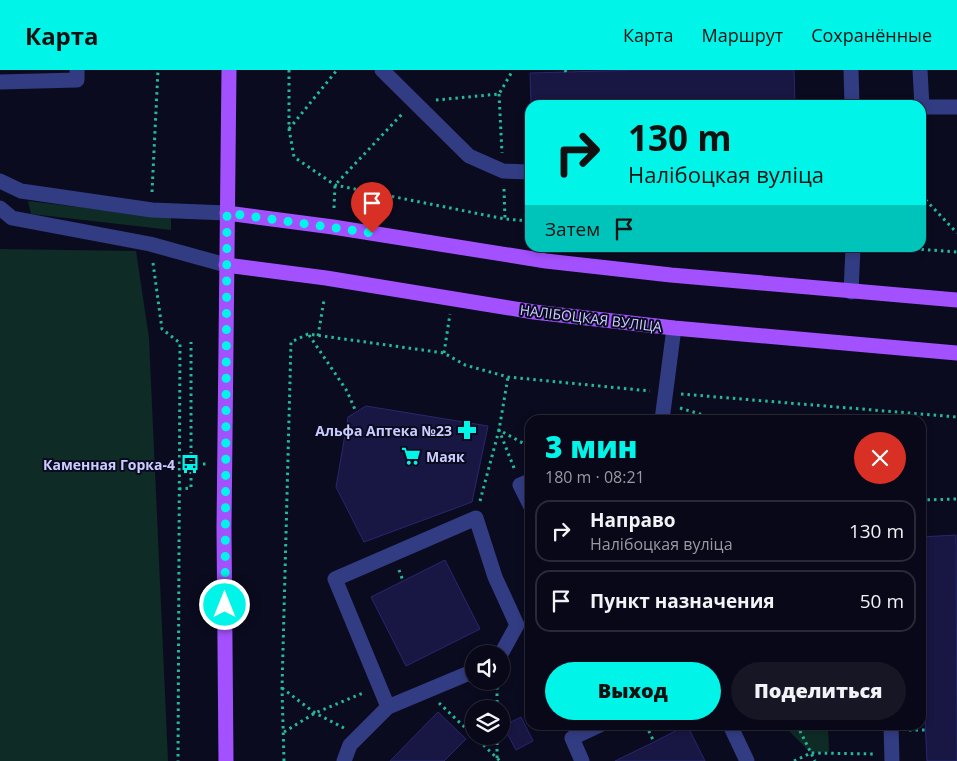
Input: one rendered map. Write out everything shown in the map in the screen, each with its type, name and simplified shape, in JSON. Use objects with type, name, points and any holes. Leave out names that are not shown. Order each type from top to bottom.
[{"type":"main road","points":[[226,761],[224,518],[229,70]]},
{"type":"main road","points":[[227,213],[333,227],[546,261],[851,292],[957,300]]},
{"type":"main road","name":"НАЛІБОЦКАЯ ВУЛІЦА","points":[[226,265],[326,278],[534,312],[674,328],[957,353]]},
{"type":"lane","points":[[0,82],[77,80],[77,70]]},
{"type":"lane","points":[[382,70],[469,156],[503,172],[525,172]]},
{"type":"lane","points":[[851,70],[852,100]]},
{"type":"lane","points":[[920,70],[921,100]]},
{"type":"lane","points":[[926,107],[957,107]]},
{"type":"lane","points":[[0,181],[21,192],[152,210],[227,213]]},
{"type":"lane","points":[[0,208],[12,218],[150,244],[226,265]]},
{"type":"lane","points":[[851,292],[853,252]]},
{"type":"lane","points":[[662,415],[674,328]]},
{"type":"lane","points":[[388,707],[335,579],[476,518],[495,577],[517,625],[506,645]]},
{"type":"lane","points":[[344,761],[350,745],[388,707],[465,675]]},
{"type":"lane","points":[[582,761],[572,738],[589,730]]},
{"type":"lane","points":[[732,730],[747,761]]},
{"type":"lane","points":[[891,730],[892,758]]},
{"type":"path","points":[[152,210],[158,70]]},
{"type":"path","points":[[289,70],[289,129],[294,157],[335,186],[505,219],[525,221]]},
{"type":"path","points":[[289,129],[337,70]]},
{"type":"path","points":[[334,208],[335,186]]},
{"type":"path","points":[[926,200],[957,233]]},
{"type":"path","points":[[150,244],[162,329],[180,343],[178,761]]},
{"type":"path","points":[[926,250],[957,252]]},
{"type":"path","points":[[444,353],[452,298]]},
{"type":"path","points":[[318,336],[324,300]]},
{"type":"path","points":[[308,334],[347,391],[356,412]]},
{"type":"path","points":[[284,761],[282,688],[291,342],[308,334],[444,353],[465,365],[508,377],[664,393],[957,417]]},
{"type":"path","points":[[179,489],[191,488],[191,342]]},
{"type":"path","points":[[476,518],[499,430],[508,377]]},
{"type":"path","points":[[664,393],[682,410],[701,415]]},
{"type":"path","points":[[499,430],[525,443]]},
{"type":"path","points":[[499,430],[525,483]]},
{"type":"path","points":[[926,500],[957,499]]},
{"type":"path","points":[[283,733],[315,713],[380,686]]},
{"type":"path","points":[[282,688],[315,713],[344,728],[350,745]]},
{"type":"path","points":[[426,691],[465,728]]},
{"type":"path","points":[[648,730],[654,742]]},
{"type":"path","points":[[800,730],[815,761]]},
{"type":"path","points":[[483,745],[498,760]]},
{"type":"path","points":[[497,745],[498,760]]},
{"type":"path","points":[[794,761],[811,753],[892,758]]},
{"type":"green space","points":[[28,201],[171,218],[171,230],[31,214]]},
{"type":"green space","points":[[0,249],[136,251],[149,338],[168,761],[0,761]]},
{"type":"green space","points":[[788,730],[828,730],[829,752],[811,753]]},
{"type":"building","points":[[640,70],[794,70],[795,100],[531,100],[530,73]]},
{"type":"building","name":"Маяк","points":[[366,406],[488,426],[472,502],[364,542],[336,487],[348,417]]},
{"type":"building","points":[[956,535],[957,761],[927,761],[926,537]]},
{"type":"building","points":[[445,560],[480,629],[406,666],[371,597]]},
{"type":"building","points":[[438,712],[465,738],[444,761],[390,761]]},
{"type":"building","points":[[521,717],[525,730],[528,730],[533,741],[516,750],[510,739],[510,722]]},
{"type":"building","points":[[677,730],[690,730],[705,761],[615,761]]},
{"type":"place","name":"Альфа Аптека №23","points":[[467,430]]},
{"type":"place","name":"Маяк","points":[[411,456]]},
{"type":"place","name":"Каменная Горка-4","points":[[190,464]]},
{"type":"route","points":[[225,605],[227,213],[372,233]]}]
